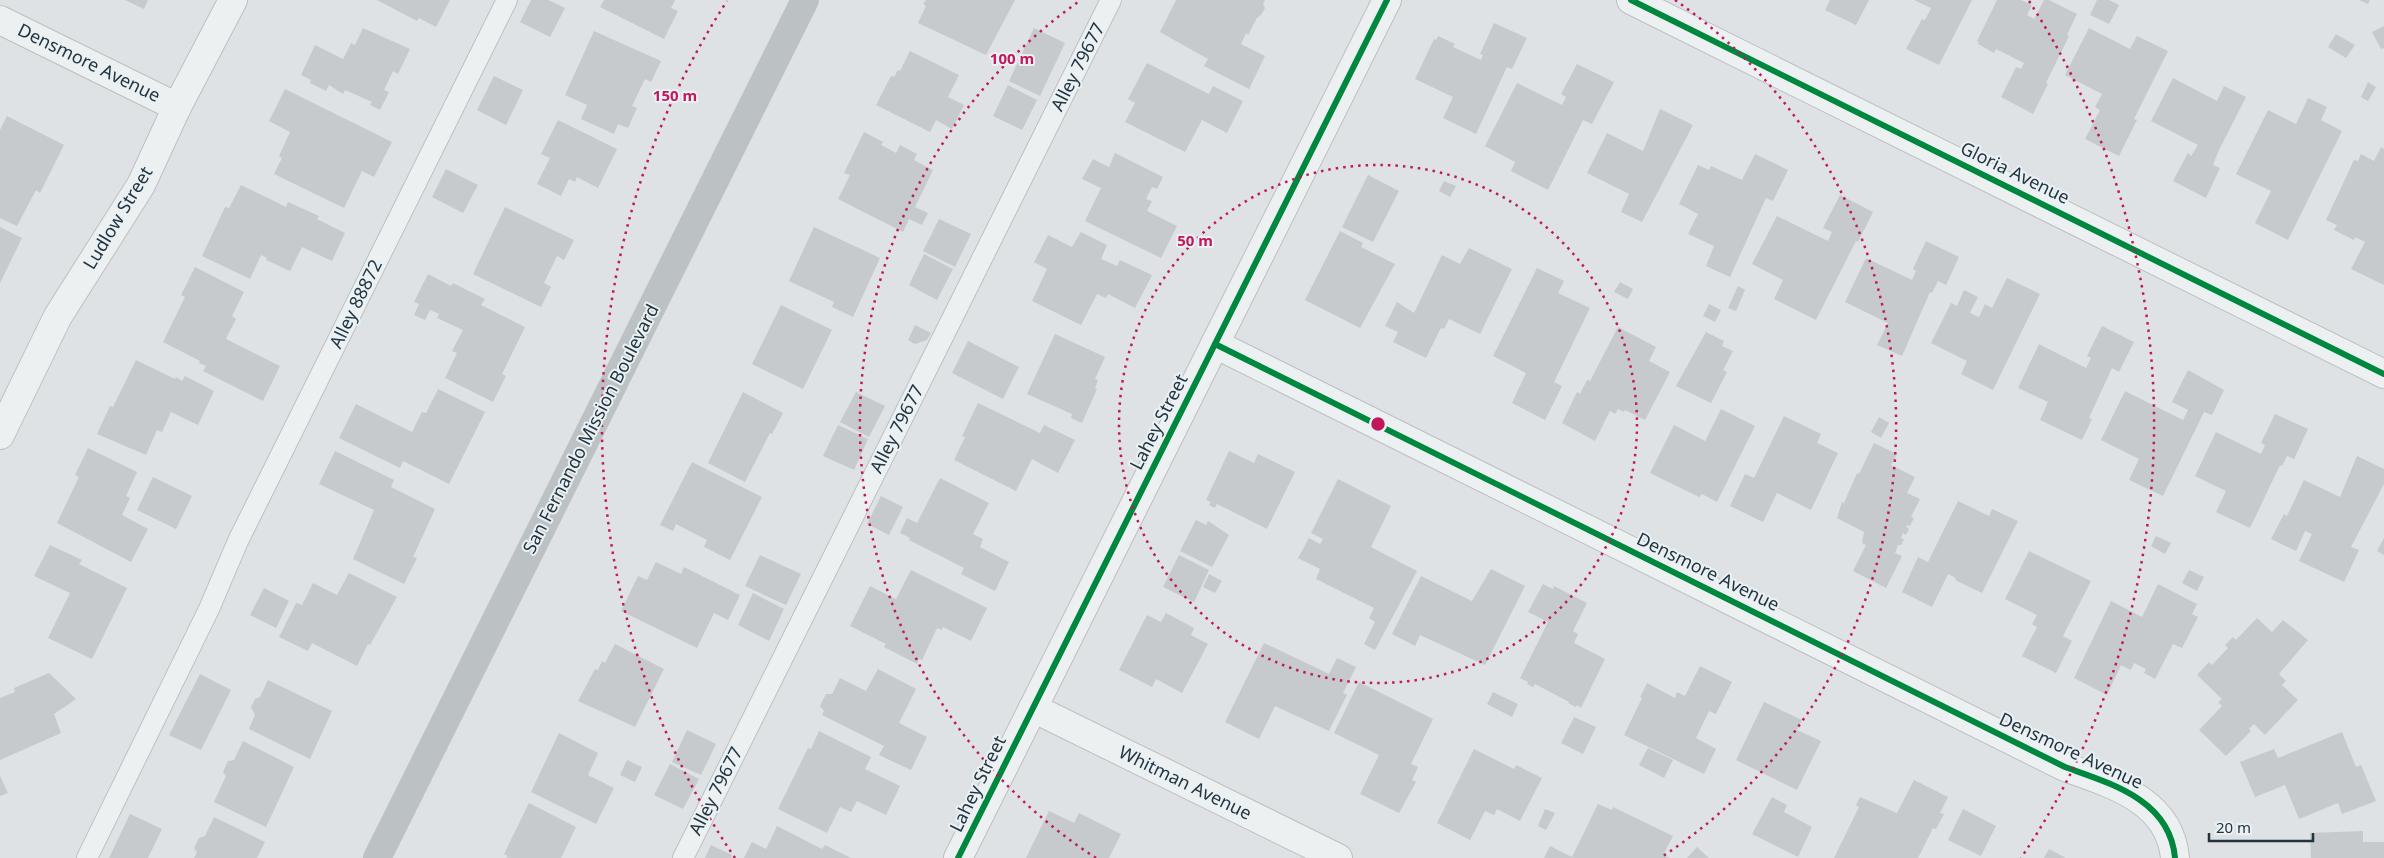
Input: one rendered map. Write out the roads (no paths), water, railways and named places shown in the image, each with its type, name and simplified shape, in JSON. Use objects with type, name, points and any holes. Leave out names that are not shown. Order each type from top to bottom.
[{"type":"main road","name":"San Fernando Mission Boulevard","points":[[377,858],[805,0]]},
{"type":"street","name":"Ludlow Street","points":[[0,435],[58,316],[141,185],[177,107],[233,0]]},
{"type":"street","name":"Lahey Street","points":[[958,858],[1387,0]]},
{"type":"street","name":"Gloria Avenue","points":[[1631,0],[2384,374]]},
{"type":"street","name":"Densmore Avenue","points":[[0,20],[177,107]]},
{"type":"street","name":"Densmore Avenue","points":[[1215,344],[2065,767],[2107,782],[2137,797],[2156,812],[2174,849]]},
{"type":"street","name":"Whitman Avenue","points":[[1033,708],[1338,858]]},
{"type":"lane","name":"Alley 88872","points":[[87,858],[209,609],[238,541],[507,0]]},
{"type":"lane","name":"Alley 79677","points":[[683,858],[1111,0]]}]
